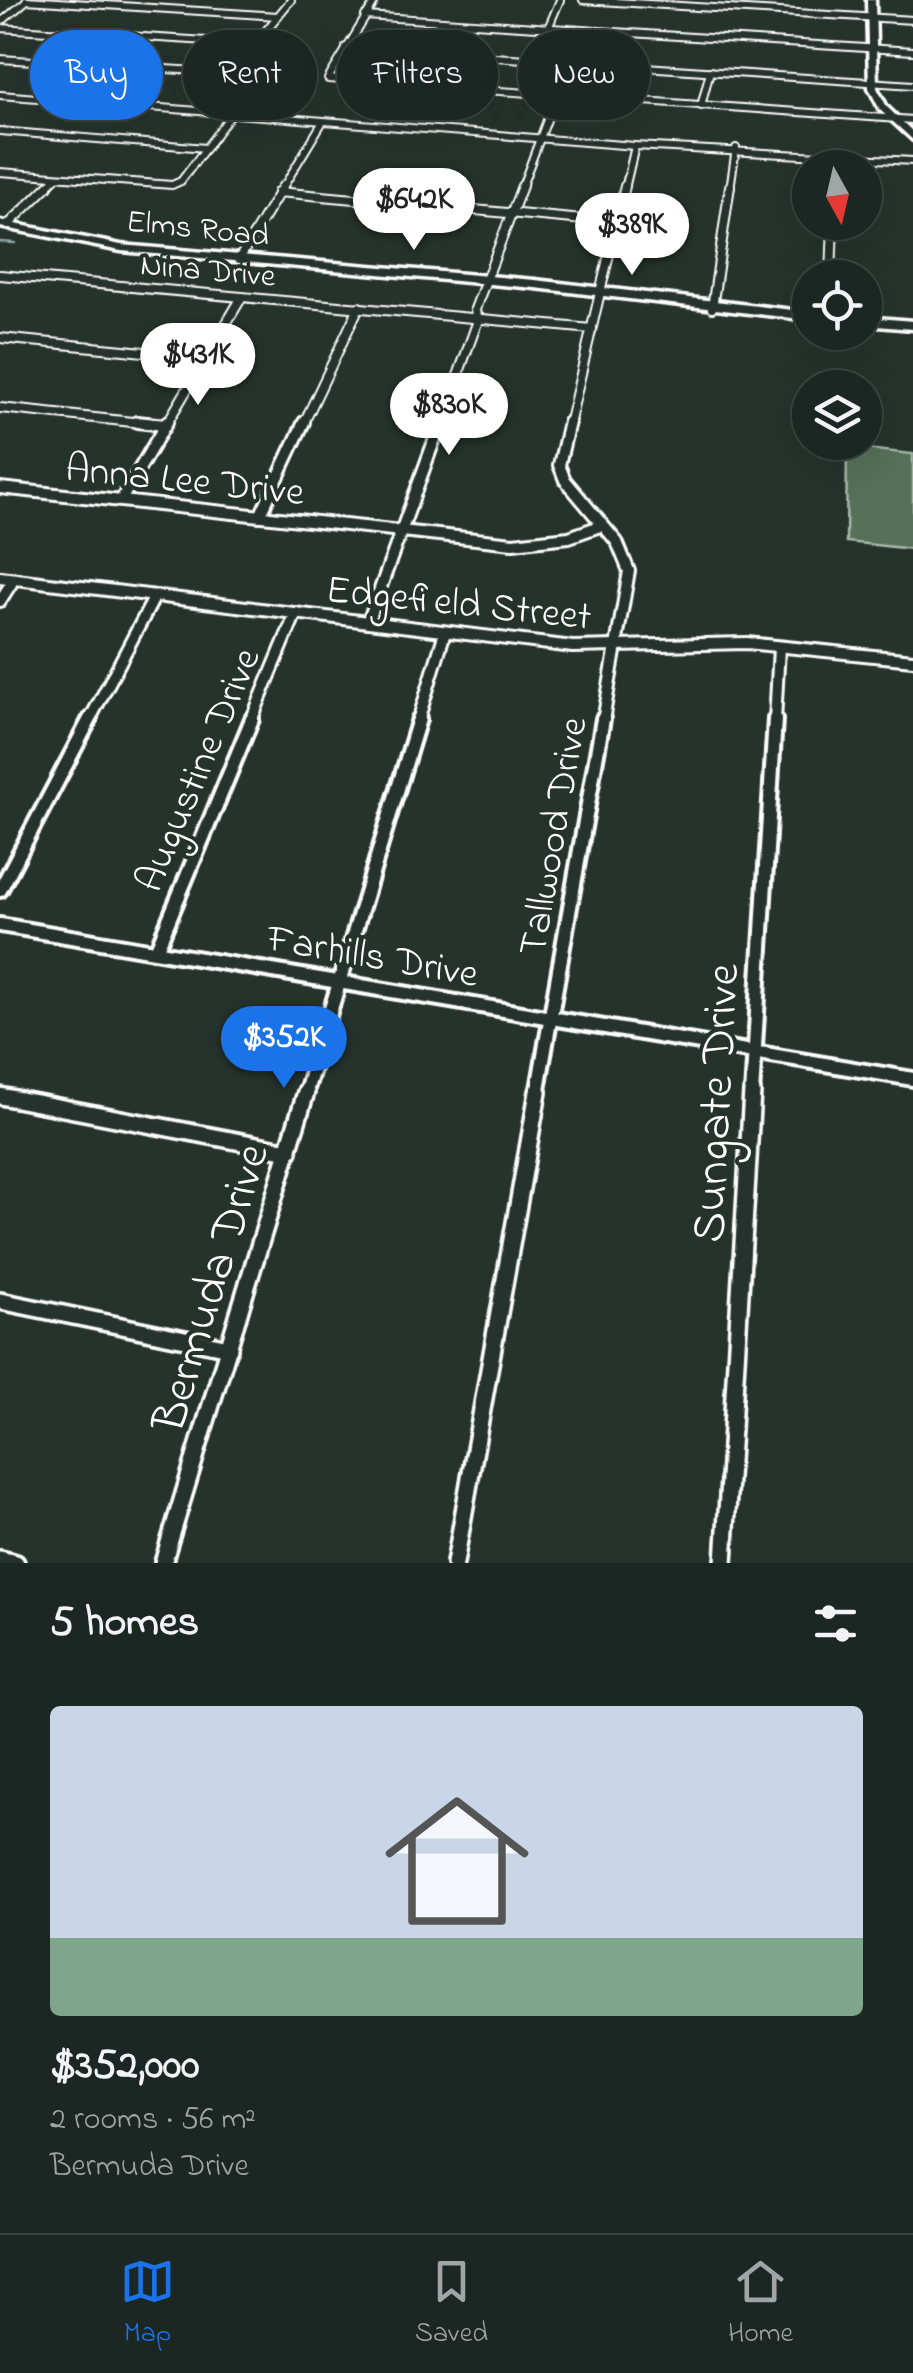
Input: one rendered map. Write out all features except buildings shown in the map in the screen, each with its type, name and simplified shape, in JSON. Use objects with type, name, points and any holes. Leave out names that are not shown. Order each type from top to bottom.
[{"type":"main road","name":"Elms Road","points":[[4,225],[121,248],[486,280],[792,315]]},
{"type":"main road","points":[[882,322],[913,325]]},
{"type":"street","points":[[0,25],[26,0],[278,16]]},
{"type":"street","points":[[267,30],[292,0]]},
{"type":"street","points":[[357,30],[376,0]]},
{"type":"street","points":[[548,28],[560,0]]},
{"type":"street","points":[[583,0],[913,20]]},
{"type":"street","points":[[871,0],[873,82],[878,99],[913,137]]},
{"type":"street","points":[[366,16],[913,51]]},
{"type":"street","points":[[0,25],[183,39]]},
{"type":"street","points":[[0,59],[183,71]]},
{"type":"street","points":[[337,63],[328,79],[337,80]]},
{"type":"street","points":[[650,67],[913,84]]},
{"type":"street","points":[[701,106],[710,71]]},
{"type":"street","points":[[0,95],[183,112]]},
{"type":"street","points":[[650,102],[913,120]]},
{"type":"street","points":[[0,172],[172,184],[181,181],[227,120]]},
{"type":"street","points":[[283,120],[636,146],[792,153]]},
{"type":"street","points":[[368,622],[476,318],[475,309],[547,120]]},
{"type":"street","points":[[239,259],[322,123]]},
{"type":"street","points":[[0,132],[206,148]]},
{"type":"street","name":"Tallwood Drive","points":[[455,1563],[629,572],[624,554],[569,490],[559,465],[636,146]]},
{"type":"street","points":[[712,308],[736,148]]},
{"type":"street","points":[[882,159],[913,161]]},
{"type":"street","points":[[393,203],[409,175]]},
{"type":"street","points":[[4,225],[57,177]]},
{"type":"street","points":[[278,192],[616,222]]},
{"type":"street","name":"Nina Drive","points":[[0,275],[592,329]]},
{"type":"street","points":[[121,500],[242,297]]},
{"type":"street","points":[[260,516],[359,308]]},
{"type":"street","points":[[0,338],[206,358]]},
{"type":"street","points":[[0,408],[165,425]]},
{"type":"street","name":"Anna Lee Drive","points":[[0,488],[513,543],[553,540],[600,526]]},
{"type":"street","name":"Edgefield Street","points":[[0,577],[445,632],[617,648],[722,642],[913,660]]},
{"type":"street","points":[[0,601],[14,579]]},
{"type":"street","points":[[0,890],[155,596]]},
{"type":"street","name":"Augustine Drive","points":[[156,950],[296,613]]},
{"type":"street","name":"Bermuda Drive","points":[[162,1563],[445,632]]},
{"type":"street","name":"Sungate Drive","points":[[724,1563],[779,648]]},
{"type":"street","name":"Farhills Drive","points":[[0,925],[913,1079]]},
{"type":"street","points":[[0,1096],[288,1151]]},
{"type":"street","points":[[0,1301],[229,1348]]},
{"type":"street","points":[[0,1559],[16,1563]]},
{"type":"green space","points":[[882,451],[913,454],[913,549],[846,542],[847,460],[882,460]]},
{"type":"waterway","points":[[0,242],[15,243]]}]
